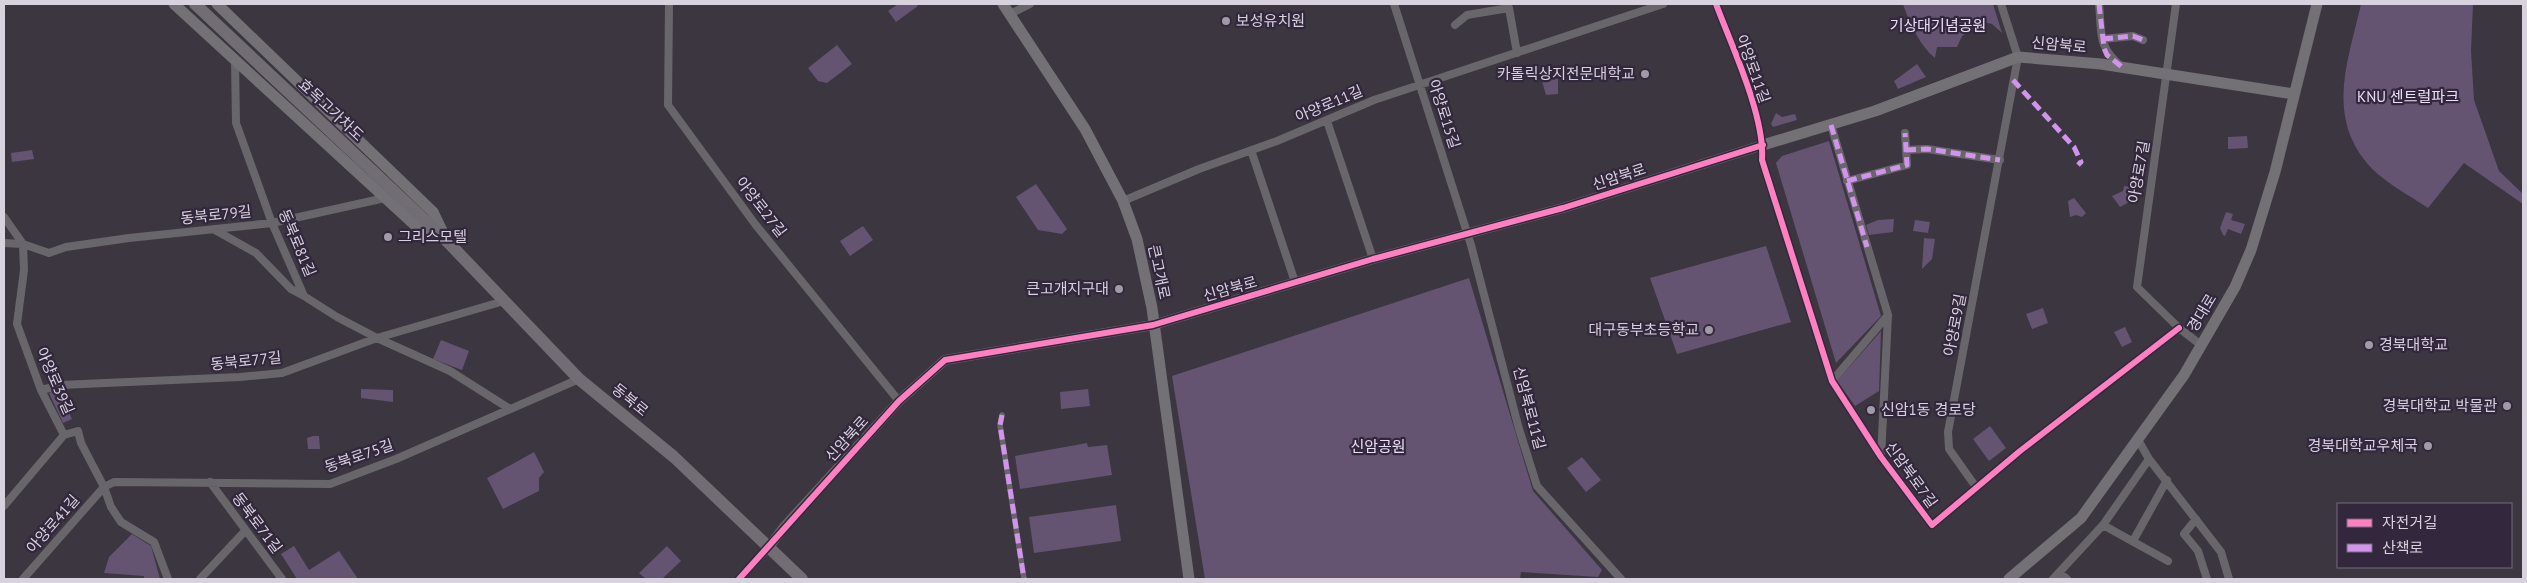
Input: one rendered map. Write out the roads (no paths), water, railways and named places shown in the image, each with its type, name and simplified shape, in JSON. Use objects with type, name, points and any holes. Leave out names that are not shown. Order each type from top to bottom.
[{"type":"main road","points":[[174,4],[418,228],[445,239]]},
{"type":"main road","name":"효목고가차도","points":[[195,4],[445,239]]},
{"type":"main road","points":[[217,4],[433,212],[445,239]]},
{"type":"main road","name":"큰고개로","points":[[1003,4],[1084,127],[1123,201],[1144,268],[1189,579]]},
{"type":"main road","name":"경대로","points":[[2008,579],[2081,518],[2184,375],[2235,287],[2251,250],[2275,172],[2317,4]]},
{"type":"main road","points":[[212,39],[221,41],[226,39],[234,32],[236,23]]},
{"type":"main road","name":"신암북로","points":[[1763,145],[1875,112],[2018,57],[2057,59],[2122,67],[2166,76],[2294,94]]},
{"type":"main road","name":"동북로","points":[[445,239],[578,379],[674,457],[802,579]]},
{"type":"street","name":"아양로27길","points":[[668,4],[668,105],[755,224],[899,401]]},
{"type":"street","points":[[1010,14],[1030,4]]},
{"type":"street","name":"아양로15길","points":[[1394,4],[1466,234]]},
{"type":"street","name":"아양로11길","points":[[1123,201],[1198,168],[1326,121],[1374,100],[1664,4]]},
{"type":"street","name":"아양로11길","points":[[1716,4],[1758,120],[1763,145]]},
{"type":"street","name":"아양로9길","points":[[1976,487],[1949,449],[1948,432],[2018,57],[2001,4]]},
{"type":"street","points":[[2099,4],[2107,55],[2122,67]]},
{"type":"street","name":"아양로7길","points":[[2176,4],[2137,287],[2179,328]]},
{"type":"street","points":[[1455,25],[1467,15],[1509,8],[1517,53]]},
{"type":"street","points":[[2103,39],[2133,36],[2143,40]]},
{"type":"street","name":"동북로81길","points":[[235,60],[236,123],[272,223],[304,296],[328,312],[377,338],[450,371],[510,409]]},
{"type":"street","points":[[1326,121],[1373,259]]},
{"type":"street","points":[[1831,126],[1848,180],[1907,165],[1905,134]]},
{"type":"street","name":"신암북로","points":[[769,547],[784,527],[899,401],[945,360],[1153,325],[1373,259],[1563,208],[1763,145]]},
{"type":"street","name":"신암북로7길","points":[[1763,145],[1762,160],[1832,381],[1881,457],[1932,525],[1976,487],[2179,328]]},
{"type":"street","points":[[1250,150],[1295,282]]},
{"type":"street","points":[[1906,150],[1927,150],[2000,160]]},
{"type":"street","name":"신암북로7길","points":[[1848,180],[1888,315],[1881,457]]},
{"type":"street","name":"동북로79길","points":[[23,244],[50,253],[66,247],[272,223],[385,198]]},
{"type":"street","points":[[4,217],[23,244]]},
{"type":"street","points":[[212,229],[227,235],[256,253],[291,289],[304,296]]},
{"type":"street","name":"신암북로11길","points":[[1466,234],[1471,245],[1519,429],[1537,486],[1621,579]]},
{"type":"street","points":[[4,243],[23,244]]},
{"type":"street","name":"아양로39길","points":[[4,506],[64,434],[42,390],[17,324],[24,270],[23,244]]},
{"type":"street","name":"동북로77길","points":[[42,390],[60,385],[219,378],[282,373],[377,338],[504,301]]},
{"type":"street","points":[[1832,381],[1888,315]]},
{"type":"street","points":[[2179,328],[2201,345]]},
{"type":"street","name":"동북로75길","points":[[104,487],[114,482],[330,484],[379,466],[578,379]]},
{"type":"street","points":[[1002,415],[1000,425],[1024,579]]},
{"type":"street","points":[[64,434],[78,431],[81,443],[104,487],[111,508],[121,522],[154,542],[168,579]]},
{"type":"street","points":[[2137,438],[2149,459],[2222,552],[2229,579]]},
{"type":"street","points":[[2067,579],[2056,576],[2103,525],[2149,459]]},
{"type":"street","points":[[2133,541],[2167,480]]},
{"type":"street","name":"동북로71길","points":[[210,482],[245,532],[282,579]]},
{"type":"street","name":"아양로41길","points":[[22,579],[104,487]]},
{"type":"street","points":[[2196,519],[2184,534],[2198,551],[2207,579]]},
{"type":"street","points":[[2103,525],[2168,561]]},
{"type":"street","points":[[200,579],[245,532]]},
{"type":"street","points":[[740,579],[769,547]]},
{"type":"street","points":[[1609,565],[1611,579]]},
{"type":"place","name":"보성유치원","points":[[1226,21]]},
{"type":"place","name":"카톨릭상지전문대학교","points":[[1645,74]]},
{"type":"place","name":"그리스모텔","points":[[388,237]]},
{"type":"place","name":"큰고개지구대","points":[[1119,289]]},
{"type":"place","name":"대구동부초등학교","points":[[1709,330]]},
{"type":"place","name":"경북대학교","points":[[2369,345]]},
{"type":"place","name":"경북대학교 박물관","points":[[2507,406]]},
{"type":"place","name":"신암1동 경로당","points":[[1871,410]]},
{"type":"place","name":"경북대학교우체국","points":[[2428,446]]},
{"type":"park label","name":"기상대기념공원","points":[[1938,26]]},
{"type":"park label","name":"KNU 센트럴파크","points":[[2408,97]]},
{"type":"park label","name":"신암공원","points":[[1378,447]]}]
